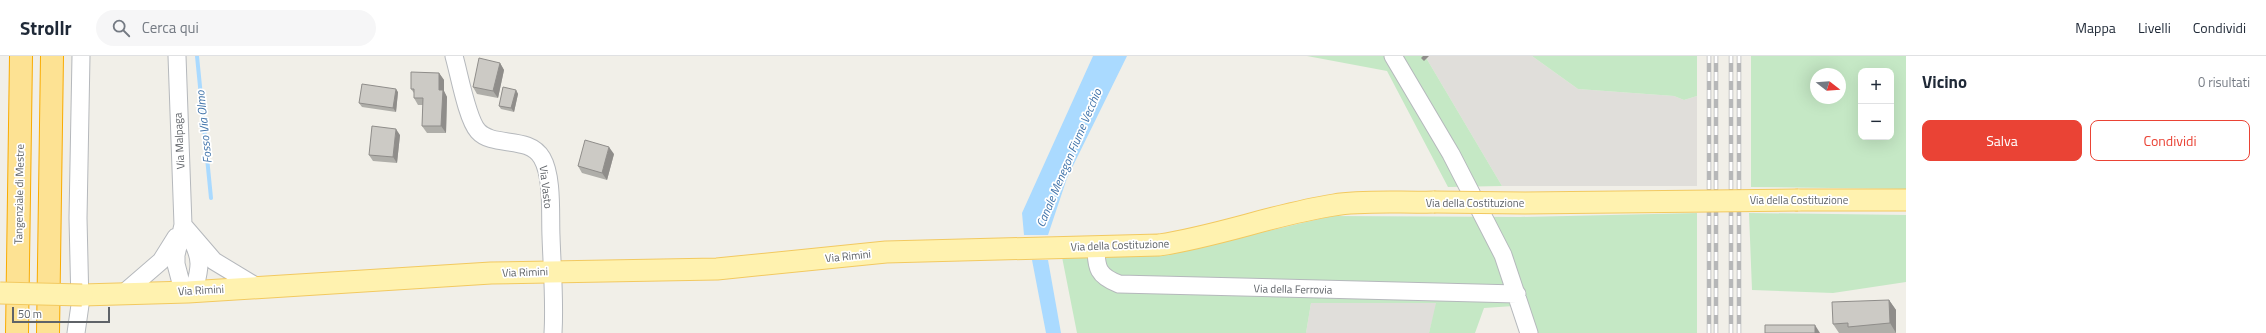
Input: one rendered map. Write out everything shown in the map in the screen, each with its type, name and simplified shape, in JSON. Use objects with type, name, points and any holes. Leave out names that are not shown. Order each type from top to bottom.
[{"type":"highway","name":"Tangenziale di Mestre","points":[[17,333],[21,56]]},
{"type":"highway","points":[[48,333],[52,56]]},
{"type":"main road","name":"Via della Costituzione","points":[[1055,248],[1159,245],[1191,241],[1297,212],[1336,205],[1434,202],[1525,203],[1906,200]]},
{"type":"main road","name":"Via Rimini","points":[[0,293],[82,295],[191,292],[552,271],[717,270],[886,252],[1055,248]]},
{"type":"street","points":[[76,333],[80,305],[78,218],[80,56]]},
{"type":"street","name":"Via Malpaga","points":[[177,56],[183,225]]},
{"type":"street","name":"Via Vasto","points":[[454,56],[470,116],[476,130],[484,137],[524,145],[534,150],[542,158],[549,189],[553,333]]},
{"type":"street","points":[[1393,56],[1451,154],[1503,255],[1529,333]]},
{"type":"street","points":[[183,225],[214,261],[257,287]]},
{"type":"street","points":[[183,225],[199,258],[200,266],[191,292],[181,283],[176,264],[176,255],[183,225]]},
{"type":"street","points":[[124,293],[161,261],[183,225]]},
{"type":"street","name":"Via della Ferrovia","points":[[1096,247],[1096,266],[1102,274],[1108,280],[1126,285],[1517,294]]},
{"type":"shaded area","points":[[1425,56],[1532,56],[1578,89],[1674,96],[1684,100],[1697,96],[1697,186],[1502,186]]},
{"type":"shaded area","points":[[1311,303],[1437,303],[1429,333],[1306,333]]},
{"type":"green space","points":[[1307,56],[1425,56],[1502,186],[1448,187],[1387,71]]},
{"type":"green space","points":[[1532,56],[1697,56],[1697,96],[1684,100],[1674,96],[1578,89]]},
{"type":"green space","points":[[1751,56],[1906,56],[1906,189],[1751,187]]},
{"type":"green space","points":[[1697,213],[1697,333],[1521,333],[1514,306],[1484,308],[1475,333],[1429,333],[1436,303],[1311,303],[1306,333],[1077,333],[1062,257],[1173,253],[1332,216],[1520,217]]},
{"type":"green space","points":[[1749,213],[1906,215],[1906,282],[1833,293],[1752,290]]},
{"type":"water","name":"Canale Menegon Fiume Vecchio","points":[[1093,56],[1127,56],[1067,178],[1048,235],[1024,235],[1022,213]]},
{"type":"water","points":[[1032,260],[1048,260],[1061,333],[1046,333]]},
{"type":"building","points":[[479,58],[500,63],[493,91],[473,87]]},
{"type":"building","points":[[411,72],[439,73],[439,90],[443,90],[441,126],[422,126],[423,98],[414,98],[414,89],[411,89]]},
{"type":"building","points":[[362,84],[396,89],[393,108],[359,103]]},
{"type":"building","points":[[503,87],[516,90],[511,108],[499,106]]},
{"type":"building","points":[[372,126],[396,129],[393,157],[369,155]]},
{"type":"building","points":[[585,140],[609,147],[602,173],[578,166]]},
{"type":"building","points":[[1889,300],[1890,323],[1848,327],[1848,323],[1833,324],[1832,302]]},
{"type":"building","points":[[1765,325],[1815,325],[1815,333],[1765,333]]},
{"type":"waterway","name":"Fosso Via Olmo","points":[[197,56],[211,198]]},
{"type":"railway","points":[[1709,56],[1709,333]]},
{"type":"railway","points":[[1716,56],[1716,333]]},
{"type":"railway","points":[[1731,56],[1731,333]]},
{"type":"railway","points":[[1739,56],[1739,333]]}]
